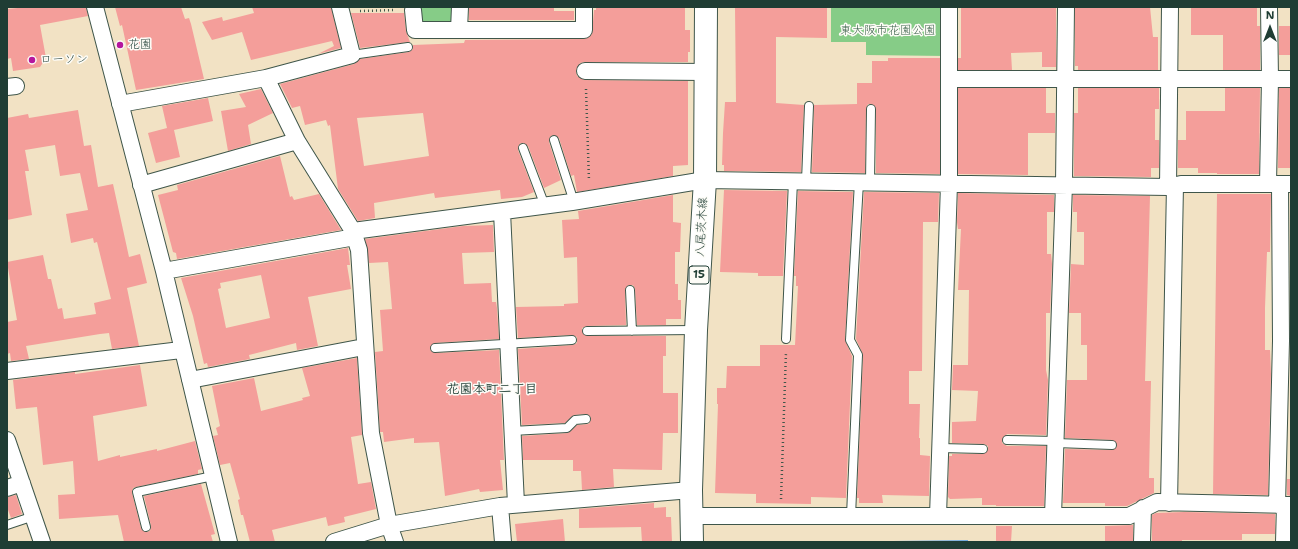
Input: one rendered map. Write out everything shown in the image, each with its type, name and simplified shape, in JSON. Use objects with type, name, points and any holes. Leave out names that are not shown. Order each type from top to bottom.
[{"type":"main road","name":"八尾茨木線","points":[[692,542],[691,490],[696,330],[705,180],[706,7]]},
{"type":"street","points":[[95,7],[164,271],[229,542]]},
{"type":"street","points":[[459,30],[460,7]]},
{"type":"street","points":[[413,10],[415,30],[584,30],[584,7]]},
{"type":"street","points":[[938,516],[949,184],[949,7]]},
{"type":"street","points":[[1053,516],[1064,184],[1066,7]]},
{"type":"street","points":[[1169,503],[1171,186],[1169,78],[1170,7]]},
{"type":"street","points":[[1269,7],[1270,79],[1280,184],[1286,341],[1284,542]]},
{"type":"street","points":[[120,104],[266,78],[352,55],[341,9]]},
{"type":"street","points":[[585,71],[706,72]]},
{"type":"street","points":[[266,78],[297,141],[354,234],[359,250],[364,347],[371,433],[389,525],[395,542]]},
{"type":"street","points":[[949,78],[1291,79]]},
{"type":"street","points":[[141,185],[297,141]]},
{"type":"street","points":[[164,271],[354,234],[590,200],[705,180],[1171,186],[1280,184]]},
{"type":"street","points":[[502,212],[512,431],[508,505],[504,542]]},
{"type":"street","points":[[190,380],[364,347]]},
{"type":"street","points":[[7,371],[182,350]]},
{"type":"street","points":[[7,440],[15,485],[34,516],[42,542]]},
{"type":"street","points":[[334,542],[389,525],[508,505],[691,490]]},
{"type":"street","points":[[692,516],[1129,516],[1157,502],[1284,505]]},
{"type":"street","points":[[1142,542],[1143,508]]},
{"type":"lane","points":[[352,55],[408,47]]},
{"type":"lane","points":[[786,339],[799,181],[809,106]]},
{"type":"lane","points":[[851,516],[858,354],[850,340],[871,109]]},
{"type":"lane","points":[[554,140],[574,202]]},
{"type":"lane","points":[[523,148],[545,206]]},
{"type":"lane","points":[[630,290],[632,331]]},
{"type":"lane","points":[[586,332],[696,330]]},
{"type":"lane","points":[[435,348],[572,340]]},
{"type":"lane","points":[[512,431],[567,428],[576,420],[586,419]]},
{"type":"lane","points":[[1007,440],[1112,445]]},
{"type":"lane","points":[[940,448],[983,449]]},
{"type":"lane","points":[[146,527],[137,492],[213,476]]},
{"type":"lane","points":[[7,525],[34,516]]},
{"type":"path","points":[[341,9],[413,10]]},
{"type":"path","points":[[585,71],[590,200]]},
{"type":"path","points":[[780,516],[786,339]]},
{"type":"green space","points":[[416,7],[456,7],[456,26],[417,26]]},
{"type":"green space","name":"東大阪市花園公園","points":[[831,7],[945,7],[945,56],[866,55],[866,42],[831,42]]},
{"type":"water","points":[[968,540],[968,542],[893,542],[893,541]]},
{"type":"building","points":[[28,7],[86,7],[88,16],[40,25],[46,58],[40,67],[13,71],[11,58],[7,59],[7,9]]},
{"type":"building","points":[[115,7],[181,7],[185,19],[189,18],[191,24],[204,79],[136,90],[122,25],[120,26]]},
{"type":"building","points":[[252,7],[331,7],[341,48],[318,54],[334,46],[332,41],[251,60],[242,32],[212,40],[202,22],[222,17],[223,21],[254,13]]},
{"type":"building","points":[[469,7],[554,7],[554,11],[574,11],[574,20],[469,20]]},
{"type":"building","points":[[596,7],[685,7],[685,30],[690,30],[690,52],[688,52],[688,62],[585,62],[580,63],[576,71],[577,76],[585,80],[688,81],[688,165],[673,166],[673,176],[577,192],[574,175],[571,176],[559,138],[553,135],[550,137],[549,142],[561,180],[544,188],[528,146],[521,143],[518,150],[534,192],[522,197],[501,199],[500,190],[435,198],[434,193],[374,203],[375,218],[358,221],[338,189],[330,125],[328,126],[326,120],[305,125],[300,106],[292,108],[280,84],[354,64],[360,59],[409,52],[413,49],[413,45],[464,43],[465,40],[584,39],[592,34],[594,10],[596,10]],"holes":[[[423,113],[429,156],[364,166],[357,118]]]},
{"type":"building","points":[[735,7],[827,7],[827,38],[776,37],[776,103],[804,105],[801,172],[724,171],[724,165],[722,165],[725,102],[736,102]]},
{"type":"building","points":[[1056,7],[1056,67],[1042,67],[1042,52],[1011,53],[1012,70],[958,70],[958,58],[961,58],[961,8]]},
{"type":"building","points":[[1150,7],[1153,37],[1158,37],[1158,70],[1078,70],[1078,66],[1075,66],[1075,8]]},
{"type":"building","points":[[1191,7],[1257,8],[1257,26],[1260,26],[1260,70],[1223,70],[1223,35],[1191,35]]},
{"type":"building","points":[[351,13],[404,13],[406,31],[410,42],[360,48]]},
{"type":"building","points":[[1279,26],[1291,26],[1291,55],[1279,55]]},
{"type":"building","points":[[888,58],[940,58],[940,174],[876,173],[876,109],[871,104],[868,104],[866,109],[865,173],[812,172],[814,105],[857,104],[857,83],[872,83],[872,61],[888,61]]},
{"type":"building","points":[[958,88],[1046,88],[1046,113],[1055,113],[1055,133],[1028,133],[1028,175],[958,174]]},
{"type":"building","points":[[1078,88],[1159,88],[1159,109],[1155,109],[1155,140],[1159,140],[1159,168],[1151,168],[1151,177],[1074,176],[1074,113],[1078,113]]},
{"type":"building","points":[[1225,88],[1260,88],[1259,174],[1198,173],[1198,168],[1178,168],[1178,140],[1186,140],[1186,111],[1225,111]]},
{"type":"building","points":[[1279,88],[1291,88],[1291,168],[1278,168]]},
{"type":"building","points":[[261,89],[273,113],[248,125],[251,144],[228,151],[221,111],[246,107],[239,94]]},
{"type":"building","points":[[208,98],[213,121],[174,130],[180,157],[156,163],[148,133],[167,128],[162,106]]},
{"type":"building","points":[[78,110],[84,146],[91,145],[98,187],[113,184],[129,257],[140,254],[147,283],[127,288],[139,346],[112,349],[109,333],[100,334],[26,346],[29,359],[11,361],[10,353],[7,354],[7,322],[17,320],[7,262],[43,255],[48,279],[51,279],[58,309],[62,308],[64,319],[96,314],[94,303],[111,299],[97,242],[94,243],[93,238],[71,243],[66,214],[88,210],[80,173],[60,176],[55,145],[25,150],[29,171],[25,171],[32,215],[7,220],[7,118],[28,114],[29,118]]},
{"type":"building","points":[[280,156],[290,197],[292,196],[294,200],[319,194],[341,230],[177,259],[176,253],[173,252],[158,195],[178,190],[177,185]]},
{"type":"building","points":[[724,190],[787,191],[783,276],[758,276],[758,273],[720,272]]},
{"type":"building","points":[[798,191],[853,192],[845,340],[852,356],[846,498],[811,497],[811,504],[756,503],[756,494],[715,493],[718,404],[717,388],[726,388],[727,366],[760,366],[760,345],[795,345],[798,286],[796,286],[796,276],[794,276]]},
{"type":"building","points":[[864,192],[939,193],[938,222],[923,222],[922,371],[909,371],[909,404],[920,404],[920,455],[930,456],[929,496],[882,495],[883,503],[859,503],[859,498],[857,498],[863,355],[856,339]]},
{"type":"building","points":[[958,193],[1054,195],[1054,212],[1047,212],[1047,254],[1051,254],[1052,264],[1050,313],[1046,313],[1046,370],[1048,380],[1046,435],[1007,434],[1002,440],[1002,443],[1007,446],[1046,446],[1044,506],[982,505],[982,498],[950,499],[948,497],[949,456],[952,456],[952,454],[983,454],[988,450],[988,446],[984,444],[952,443],[952,422],[976,421],[978,391],[952,390],[953,365],[968,365],[969,290],[958,290],[961,229],[958,229],[957,222]]},
{"type":"building","points":[[1217,194],[1271,194],[1270,252],[1267,252],[1265,308],[1265,350],[1270,350],[1271,374],[1268,495],[1213,494]]},
{"type":"building","points":[[673,195],[673,222],[681,223],[680,252],[675,252],[675,284],[678,284],[678,300],[681,300],[681,319],[666,319],[666,325],[637,325],[635,289],[633,285],[629,285],[625,290],[626,325],[587,326],[582,328],[582,331],[587,336],[666,336],[666,356],[663,356],[663,393],[678,393],[678,433],[663,433],[662,470],[613,469],[614,487],[582,490],[581,471],[573,471],[573,460],[523,460],[522,436],[568,433],[577,425],[589,424],[591,419],[590,416],[586,414],[574,415],[565,423],[522,425],[518,349],[573,345],[577,343],[577,337],[572,335],[518,338],[516,307],[564,306],[564,304],[578,303],[577,257],[564,258],[562,220],[579,219],[578,211]]},
{"type":"building","points":[[1073,195],[1150,196],[1145,381],[1151,381],[1149,478],[1154,478],[1154,493],[1127,506],[1105,506],[1105,503],[1063,503],[1065,449],[1112,450],[1116,448],[1117,445],[1112,440],[1065,438],[1067,380],[1087,380],[1087,345],[1081,345],[1081,313],[1069,313],[1071,264],[1084,265],[1084,232],[1077,232],[1077,212],[1073,212]]},
{"type":"building","points":[[493,225],[494,252],[462,253],[464,284],[491,283],[492,302],[496,302],[497,308],[499,339],[435,343],[430,348],[431,351],[435,353],[499,350],[504,460],[500,460],[503,490],[480,492],[479,489],[445,496],[439,442],[414,443],[414,438],[384,442],[383,432],[380,432],[375,352],[383,351],[380,310],[392,309],[388,262],[369,263],[365,239],[463,226]]},
{"type":"building","points":[[348,248],[350,265],[347,265],[351,289],[308,297],[318,346],[297,350],[296,343],[249,355],[250,359],[208,367],[207,363],[204,364],[193,316],[181,278]],"holes":[[[261,275],[270,318],[226,328],[218,289],[221,288],[220,283]]]},
{"type":"building","points":[[357,358],[362,435],[351,437],[358,484],[371,482],[376,509],[344,517],[345,522],[328,526],[326,517],[272,530],[275,542],[250,542],[243,515],[241,515],[238,500],[240,499],[230,463],[220,465],[213,436],[218,435],[216,428],[220,426],[212,386],[254,378],[261,411],[303,400],[302,398],[310,396],[302,368]]},
{"type":"building","points":[[140,365],[147,406],[93,416],[98,461],[120,455],[120,457],[157,449],[157,451],[195,441],[202,469],[198,470],[198,474],[136,487],[133,488],[132,493],[141,528],[147,532],[150,531],[151,526],[144,496],[201,484],[215,534],[211,535],[213,542],[124,542],[118,515],[59,519],[58,495],[75,494],[73,461],[43,465],[37,407],[16,409],[13,380],[75,372],[75,374]]},
{"type":"building","points":[[1287,479],[1291,479],[1291,496],[1287,495]]},
{"type":"building","points":[[16,495],[22,514],[11,518],[7,507],[7,497]]},
{"type":"building","points":[[654,503],[654,508],[666,507],[666,517],[671,517],[672,542],[642,542],[641,527],[579,528],[579,509]]},
{"type":"building","points":[[1184,512],[1275,514],[1275,534],[1242,534],[1242,540],[1182,540],[1182,542],[1152,542],[1152,515],[1156,513]]},
{"type":"building","points":[[563,519],[565,542],[517,542],[515,524]]},
{"type":"building","points":[[1133,525],[1133,542],[1105,542],[1105,526]]},
{"type":"building","points":[[996,526],[1012,526],[1011,542],[996,542]]},
{"type":"place","name":"花園","points":[[120,45]]},
{"type":"place","name":"ローソン","points":[[32,60]]},
{"type":"district","name":"花園本町二丁目","points":[[492,390]]}]
